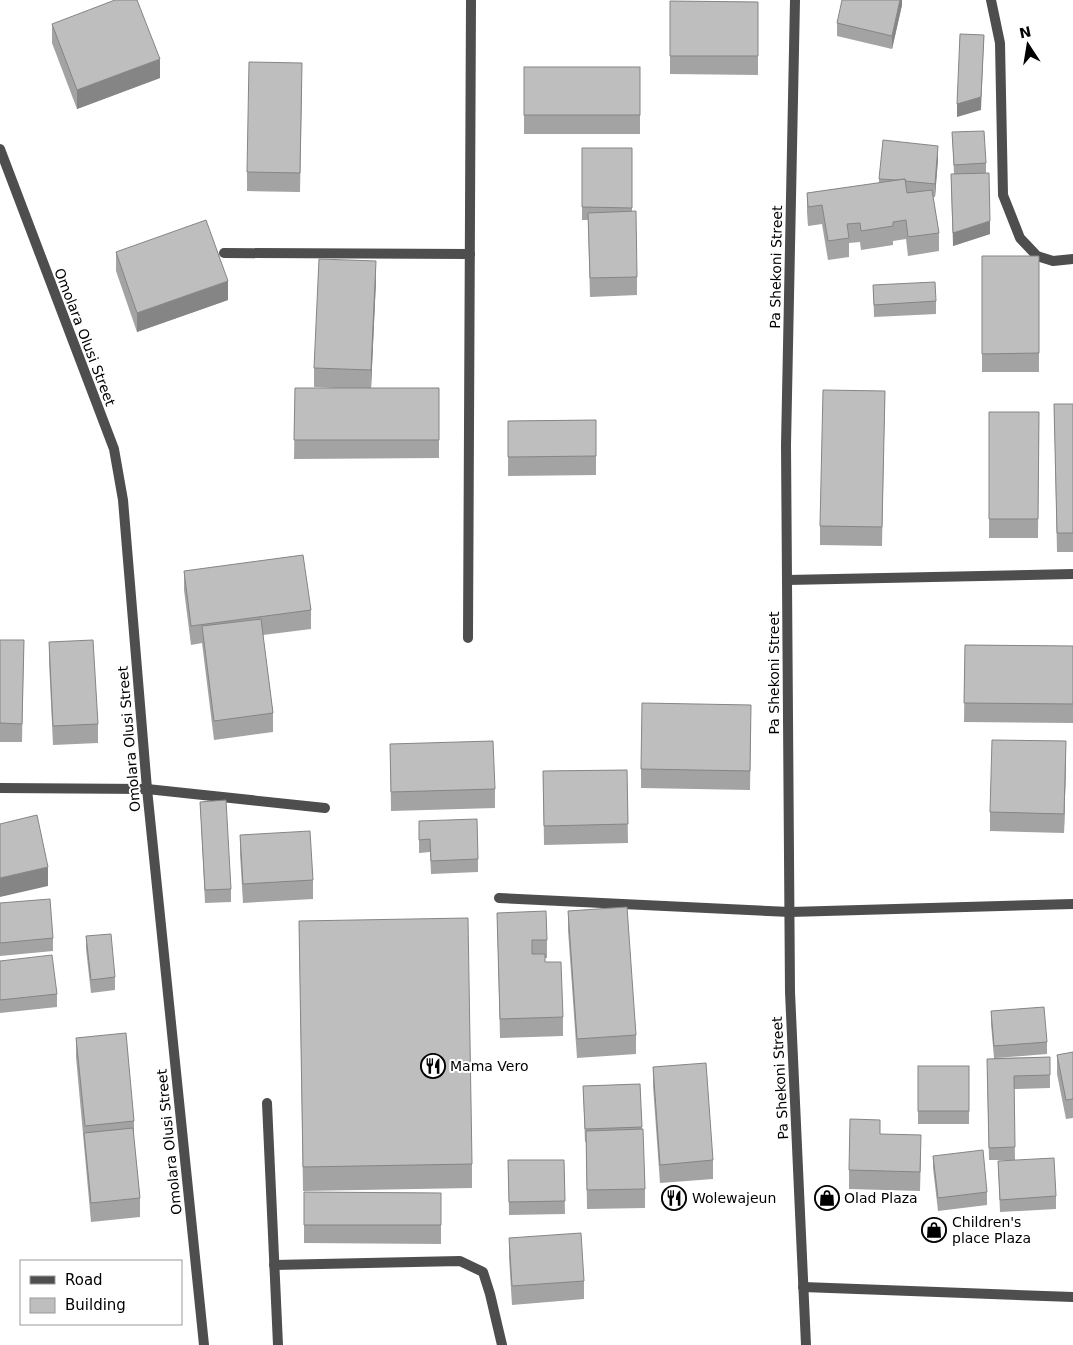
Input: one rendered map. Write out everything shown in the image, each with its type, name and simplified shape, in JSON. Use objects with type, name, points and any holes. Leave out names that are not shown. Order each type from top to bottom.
[{"type":"street","points":[[468,638],[471,0]]},
{"type":"street","name":"Pa Shekoni Street","points":[[795,0],[787,435],[790,992],[806,1345]]},
{"type":"street","points":[[991,0],[1000,43],[1003,196],[1020,238],[1037,256],[1053,261],[1073,259]]},
{"type":"street","name":"Omolara Olusi Street","points":[[0,149],[114,449],[123,500],[147,789],[204,1345]]},
{"type":"street","points":[[224,253],[470,254]]},
{"type":"street","points":[[788,580],[1073,574]]},
{"type":"street","points":[[0,788],[147,789],[325,808]]},
{"type":"street","points":[[500,898],[790,912],[1073,904]]},
{"type":"street","points":[[267,1103],[278,1345]]},
{"type":"street","points":[[274,1266],[460,1261],[482,1272],[490,1294],[502,1345]]},
{"type":"street","points":[[804,1288],[1073,1297]]},
{"type":"building","points":[[115,0],[137,0],[160,59],[77,90],[52,24]]},
{"type":"building","points":[[842,0],[900,0],[892,36],[837,23]]},
{"type":"building","points":[[670,1],[758,2],[758,56],[670,56]]},
{"type":"building","points":[[960,34],[984,35],[981,97],[957,104]]},
{"type":"building","points":[[249,62],[302,63],[300,173],[247,172]]},
{"type":"building","points":[[524,67],[640,67],[640,115],[524,115]]},
{"type":"building","points":[[984,131],[986,163],[954,165],[952,132]]},
{"type":"building","points":[[883,140],[938,146],[935,184],[905,181],[905,179],[879,179]]},
{"type":"building","points":[[582,148],[632,148],[632,208],[582,207]]},
{"type":"building","points":[[989,173],[990,221],[953,233],[951,174]]},
{"type":"building","points":[[905,179],[907,193],[932,190],[939,233],[908,237],[906,220],[893,222],[893,226],[861,231],[860,223],[847,224],[849,238],[828,241],[822,205],[808,207],[807,193]]},
{"type":"building","points":[[636,211],[637,277],[590,278],[588,213]]},
{"type":"building","points":[[206,220],[228,281],[137,313],[116,252]]},
{"type":"building","points":[[982,256],[1039,256],[1039,353],[982,354]]},
{"type":"building","points":[[319,259],[376,261],[371,370],[314,368]]},
{"type":"building","points":[[935,282],[936,301],[874,305],[873,285]]},
{"type":"building","points":[[295,388],[439,388],[439,440],[294,440]]},
{"type":"building","points":[[823,390],[885,391],[882,527],[820,526]]},
{"type":"building","points":[[1054,404],[1073,404],[1073,533],[1057,533]]},
{"type":"building","points":[[989,412],[1039,412],[1038,519],[989,519]]},
{"type":"building","points":[[596,420],[596,456],[508,457],[508,421]]},
{"type":"building","points":[[303,555],[311,610],[191,626],[184,571]]},
{"type":"building","points":[[261,619],[273,713],[214,721],[202,626]]},
{"type":"building","points":[[0,640],[24,640],[22,724],[0,723]]},
{"type":"building","points":[[93,640],[98,724],[53,726],[49,642]]},
{"type":"building","points":[[965,645],[1073,646],[1073,704],[964,703]]},
{"type":"building","points":[[642,703],[751,705],[750,771],[641,769]]},
{"type":"building","points":[[992,740],[1066,741],[1064,814],[990,812]]},
{"type":"building","points":[[493,741],[495,789],[391,792],[390,744]]},
{"type":"building","points":[[627,770],[628,824],[544,826],[543,771]]},
{"type":"building","points":[[226,800],[231,889],[205,890],[200,802]]},
{"type":"building","points":[[37,815],[48,867],[0,878],[0,824]]},
{"type":"building","points":[[477,819],[478,859],[431,861],[430,839],[419,840],[419,821]]},
{"type":"building","points":[[310,831],[313,880],[243,884],[240,835]]},
{"type":"building","points":[[50,899],[53,938],[0,943],[0,903]]},
{"type":"building","points":[[627,907],[636,1035],[577,1039],[568,911]]},
{"type":"building","points":[[546,911],[547,940],[532,940],[532,954],[545,954],[545,962],[561,962],[563,1017],[500,1019],[497,913]]},
{"type":"building","points":[[468,918],[472,1164],[303,1167],[299,921]]},
{"type":"building","points":[[111,934],[115,977],[91,980],[86,936]]},
{"type":"building","points":[[52,955],[57,994],[0,1000],[0,961]]},
{"type":"building","points":[[1044,1007],[1047,1042],[994,1046],[991,1011]]},
{"type":"building","points":[[126,1033],[134,1121],[85,1126],[76,1038]]},
{"type":"building","points":[[1073,1052],[1073,1099],[1066,1100],[1057,1055]]},
{"type":"building","points":[[1050,1057],[1050,1075],[1014,1076],[1015,1147],[989,1148],[987,1059]]},
{"type":"building","points":[[706,1063],[713,1160],[660,1165],[653,1067]]},
{"type":"building","points":[[918,1066],[969,1066],[969,1111],[918,1111]]},
{"type":"building","points":[[640,1084],[642,1127],[585,1129],[583,1086]]},
{"type":"building","points":[[850,1119],[880,1120],[880,1134],[921,1135],[920,1172],[849,1170]]},
{"type":"building","points":[[133,1128],[140,1198],[91,1203],[84,1133]]},
{"type":"building","points":[[643,1129],[645,1189],[587,1190],[586,1131]]},
{"type":"building","points":[[983,1150],[987,1192],[938,1198],[933,1156]]},
{"type":"building","points":[[1054,1158],[1056,1196],[1000,1200],[998,1161]]},
{"type":"building","points":[[508,1160],[564,1160],[565,1201],[509,1202]]},
{"type":"building","points":[[304,1192],[441,1193],[441,1225],[304,1225]]},
{"type":"building","points":[[581,1233],[584,1281],[512,1286],[509,1238]]},
{"type":"place","name":"Mama Vero","points":[[433,1066]]},
{"type":"place","name":"Wolewajeun","points":[[674,1198]]},
{"type":"place","name":"Olad Plaza","points":[[827,1198]]},
{"type":"place","name":"Children's place Plaza","points":[[934,1230]]}]
